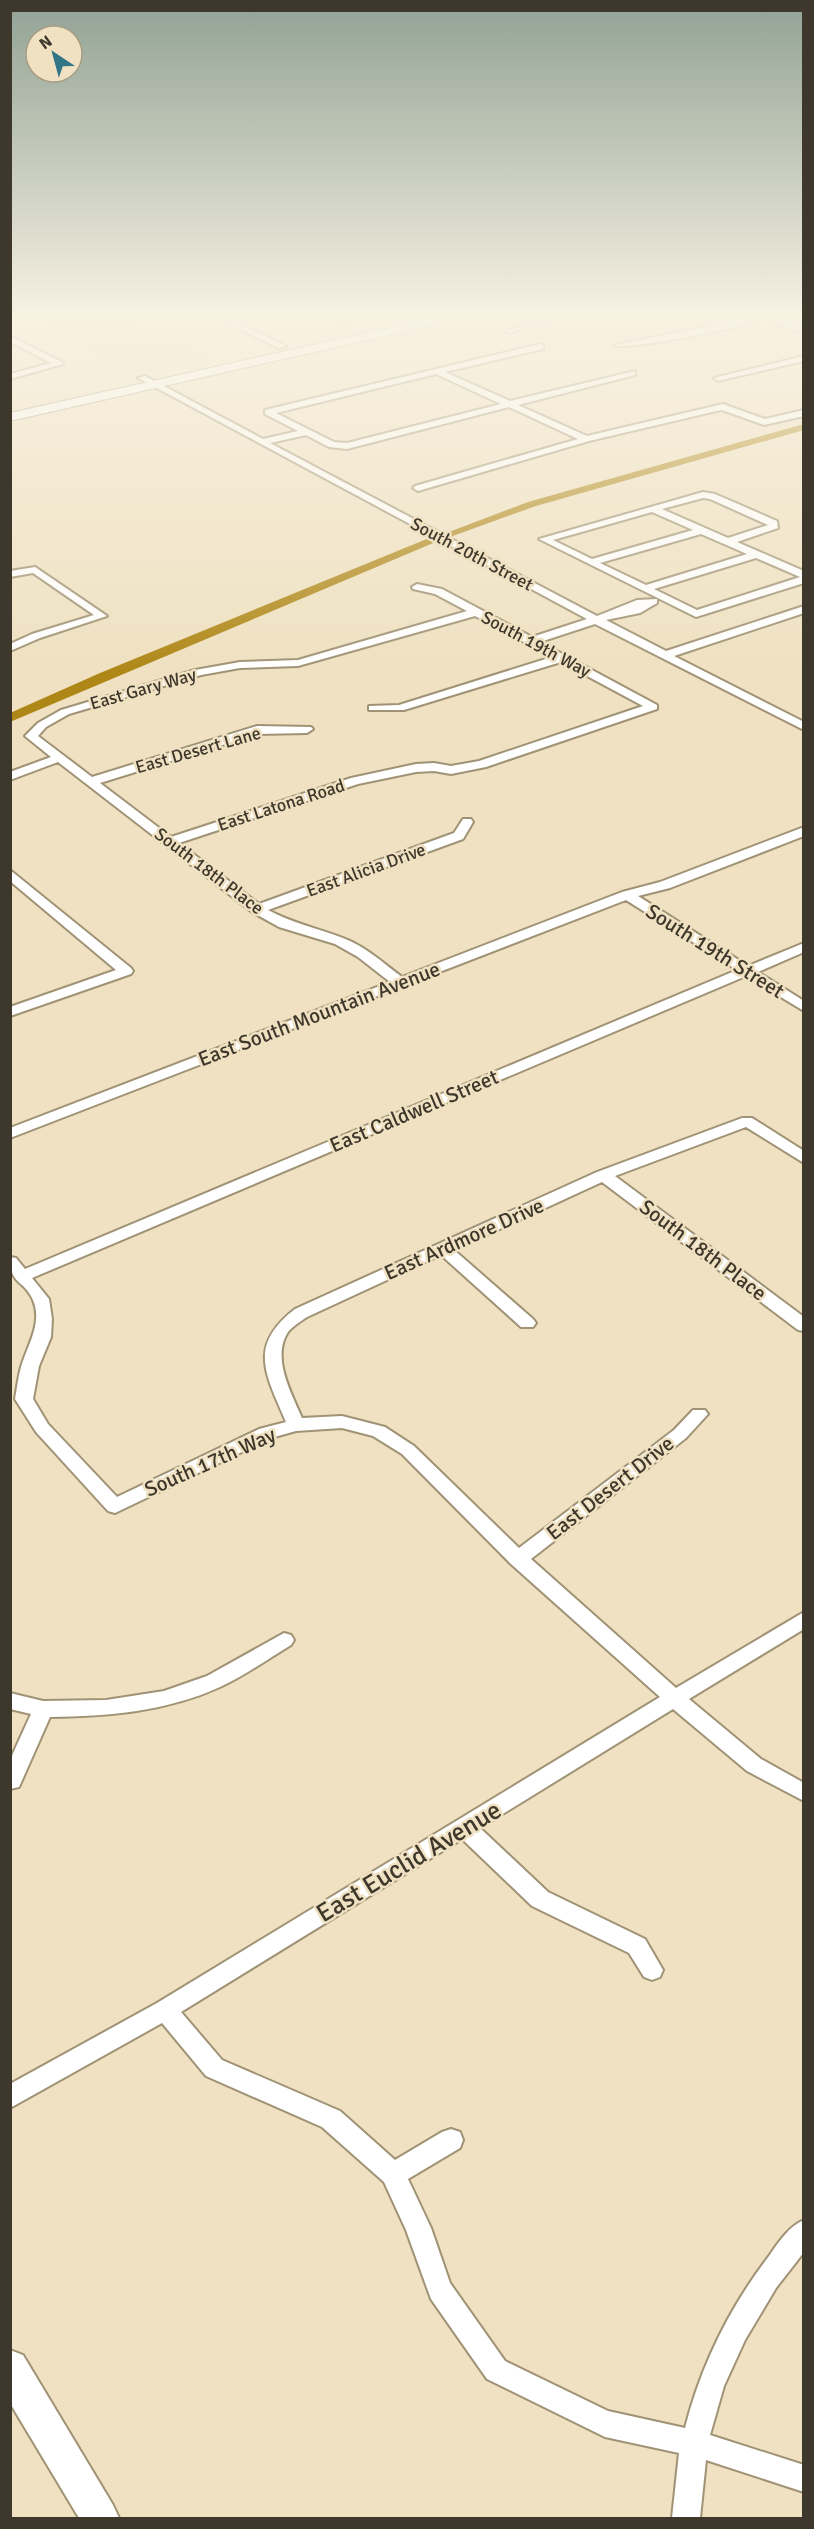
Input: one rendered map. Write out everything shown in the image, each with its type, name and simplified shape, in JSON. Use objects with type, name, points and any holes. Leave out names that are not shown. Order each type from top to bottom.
[{"type":"main road","points":[[10,2368],[100,2518]]},
{"type":"street","name":"South 20th Street","points":[[253,437],[804,727]]},
{"type":"street","points":[[259,440],[272,437]]},
{"type":"street","points":[[319,437],[339,446],[376,437]]},
{"type":"street","points":[[582,437],[586,439]]},
{"type":"street","points":[[418,488],[498,463],[594,437]]},
{"type":"street","points":[[730,541],[774,526],[773,523],[712,496],[703,495],[544,539],[645,589],[658,600],[696,614],[804,577]]},
{"type":"street","points":[[653,509],[716,538],[730,541],[804,577]]},
{"type":"street","points":[[591,562],[700,531]]},
{"type":"street","points":[[645,589],[758,554]]},
{"type":"street","points":[[10,574],[35,570],[102,616],[36,636],[10,648]]},
{"type":"street","name":"South 19th Way","points":[[417,587],[438,591],[653,707]]},
{"type":"street","points":[[531,641],[617,614],[626,614],[649,606],[658,600]]},
{"type":"street","points":[[665,655],[804,609]]},
{"type":"street","name":"East Gary Way","points":[[31,736],[42,725],[65,712],[200,672],[263,663],[298,663],[476,612]]},
{"type":"street","points":[[373,708],[400,708],[561,658]]},
{"type":"street","name":"East Latona Road","points":[[170,842],[355,781],[394,774],[440,775],[451,770],[482,764],[653,707]]},
{"type":"street","name":"East Desert Lane","points":[[92,781],[256,730],[307,729]]},
{"type":"street","name":"South 18th Place","points":[[31,736],[257,909],[284,924],[340,941],[363,954],[400,983]]},
{"type":"street","points":[[10,776],[59,758]]},
{"type":"street","name":"East Alicia Drive","points":[[257,909],[459,836],[467,822]]},
{"type":"street","name":"East South Mountain Avenue","points":[[627,895],[656,879],[804,822]]},
{"type":"street","name":"East South Mountain Avenue","points":[[10,1134],[627,895],[665,885],[804,831]]},
{"type":"street","points":[[10,874],[126,971],[10,1012]]},
{"type":"street","points":[[10,896],[28,889]]},
{"type":"street","name":"South 19th Street","points":[[627,895],[804,1007]]},
{"type":"street","name":"East Caldwell Street","points":[[24,1275],[804,946]]},
{"type":"street","name":"East Ardmore Drive","points":[[296,1425],[274,1368],[273,1351],[280,1330],[301,1313],[603,1175],[706,1140],[747,1121],[804,1158]]},
{"type":"street","name":"South 18th Place","points":[[603,1175],[804,1326]]},
{"type":"street","points":[[442,1248],[527,1323]]},
{"type":"street","name":"South 17th Way","points":[[10,1262],[24,1275],[42,1299],[44,1319],[42,1337],[30,1366],[24,1399],[42,1428],[115,1506],[265,1433],[296,1425],[342,1422],[379,1431],[408,1450],[518,1559],[675,1698],[754,1765],[804,1793]]},
{"type":"street","name":"East Desert Drive","points":[[518,1559],[680,1434],[699,1414]]},
{"type":"street","name":"East Euclid Avenue","points":[[10,2097],[165,2010],[804,1619]]},
{"type":"street","points":[[10,1701],[43,1709],[106,1708],[166,1699],[214,1681],[284,1640]]},
{"type":"street","points":[[12,1781],[43,1709]]},
{"type":"street","points":[[465,1828],[540,1899],[637,1946],[652,1970]]},
{"type":"street","points":[[165,2010],[214,2068],[332,2119],[393,2174],[418,2228],[440,2289],[496,2370],[604,2424],[694,2443],[804,2479]]},
{"type":"street","points":[[393,2174],[451,2140]]},
{"type":"street","points":[[686,2518],[694,2443],[702,2408],[728,2345],[776,2263],[804,2232]]},
{"type":"waterway","points":[[446,535],[532,504],[769,437]]},
{"type":"waterway","points":[[10,718],[104,676],[434,539]]}]
